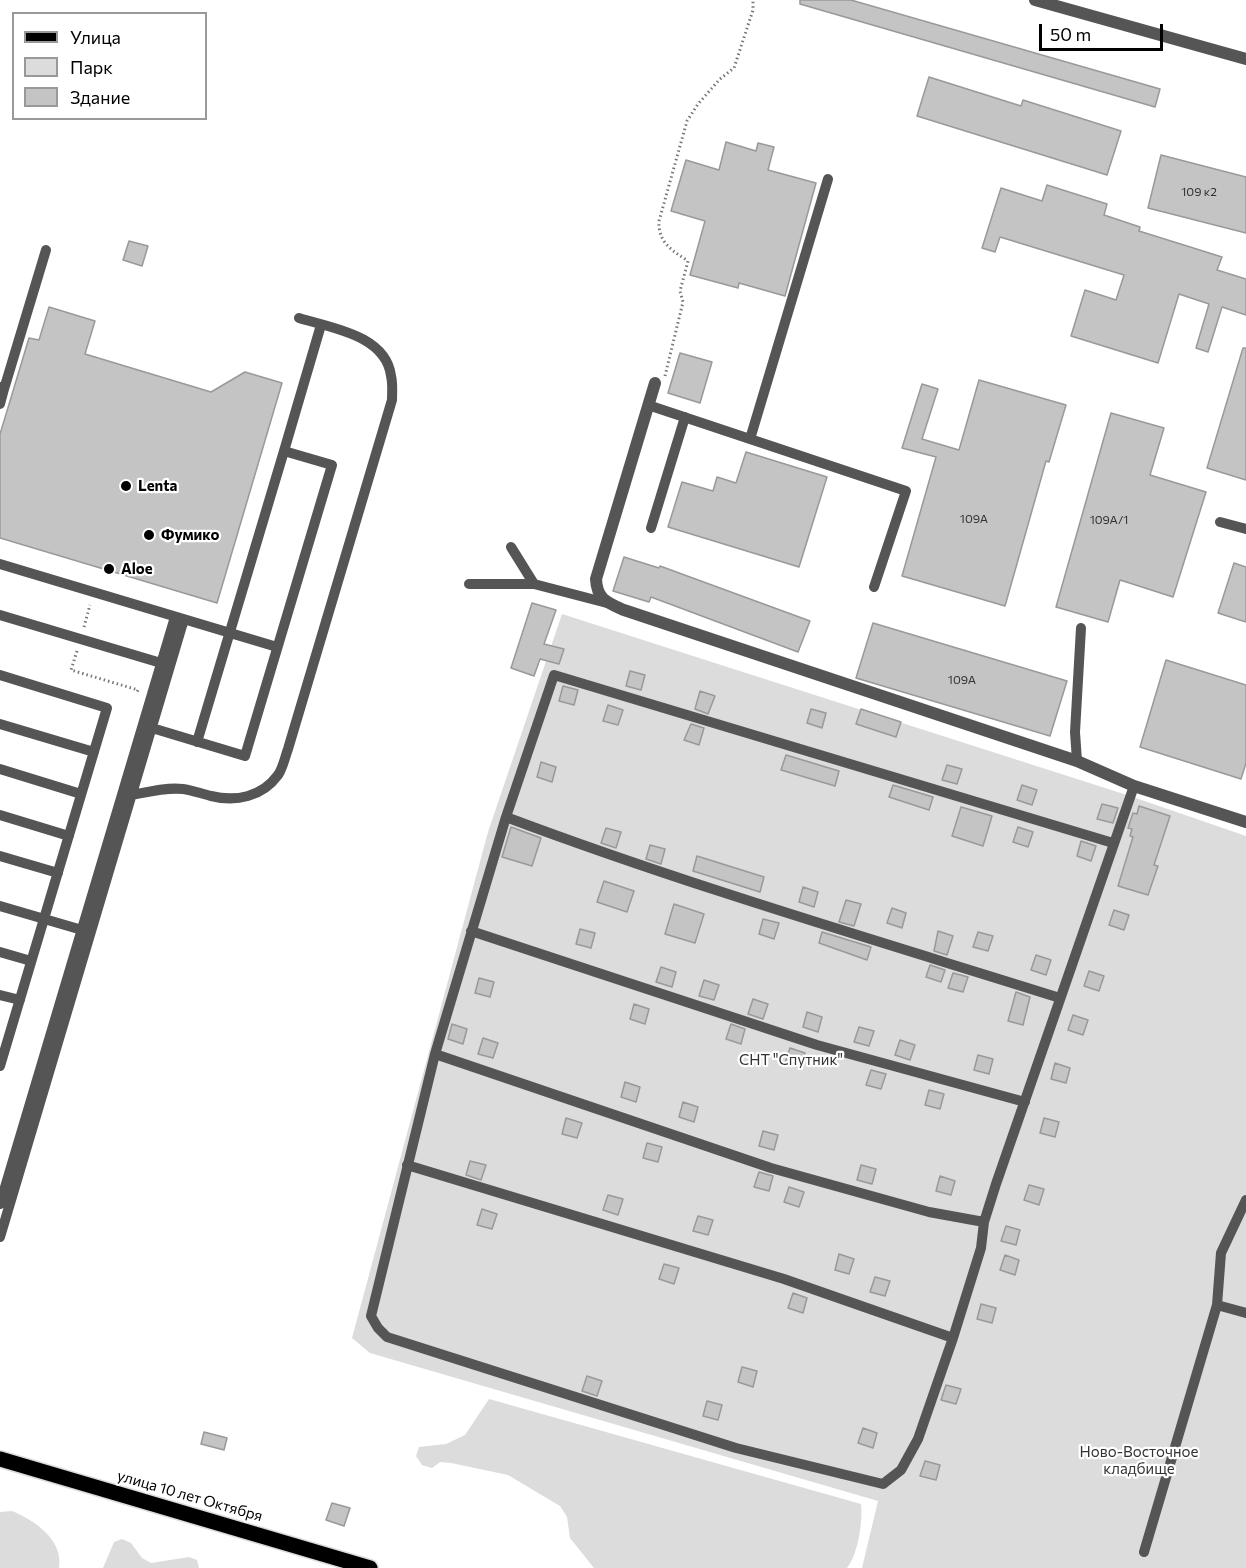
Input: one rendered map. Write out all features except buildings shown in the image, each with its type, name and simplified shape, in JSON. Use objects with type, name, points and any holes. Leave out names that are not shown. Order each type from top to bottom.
[{"type":"main road","name":"улица 10 лет Октября","points":[[0,1459],[370,1568]]},
{"type":"street","points":[[1035,0],[1246,59]]},
{"type":"street","points":[[658,384],[648,405],[597,579],[597,592],[607,603],[1077,761],[1134,786],[1246,822]]},
{"type":"lane","points":[[750,439],[828,179]]},
{"type":"lane","points":[[0,404],[2,388],[46,250]]},
{"type":"lane","points":[[132,795],[183,789],[213,797],[235,799],[260,791],[279,774],[392,399],[392,374],[380,351],[359,336],[298,318]]},
{"type":"lane","points":[[197,742],[321,325]]},
{"type":"lane","points":[[648,405],[906,491],[874,587]]},
{"type":"lane","points":[[651,528],[685,417]]},
{"type":"lane","points":[[152,729],[245,756],[332,465],[284,451]]},
{"type":"lane","points":[[1220,522],[1246,529]]},
{"type":"lane","points":[[511,547],[534,584]]},
{"type":"lane","points":[[0,564],[277,647]]},
{"type":"lane","points":[[469,584],[534,584],[607,603]]},
{"type":"lane","points":[[0,615],[161,663]]},
{"type":"lane","points":[[0,1237],[152,729],[180,618]]},
{"type":"lane","points":[[0,1204],[4,1177],[82,930],[161,663],[180,618]]},
{"type":"lane","points":[[1077,761],[1075,732],[1081,628]]},
{"type":"lane","points":[[0,675],[107,708],[20,1000],[4,1040],[0,1066]]},
{"type":"lane","points":[[1113,843],[554,675],[506,817],[435,1054],[371,1316],[378,1328],[387,1337],[736,1448],[883,1485],[901,1470],[918,1439],[981,1248],[984,1222],[1134,786]]},
{"type":"lane","points":[[0,724],[94,752]]},
{"type":"lane","points":[[0,769],[81,794]]},
{"type":"lane","points":[[0,815],[69,836]]},
{"type":"lane","points":[[506,817],[561,838],[755,902],[1060,999]]},
{"type":"lane","points":[[0,856],[58,873]]},
{"type":"lane","points":[[0,906],[82,930]]},
{"type":"lane","points":[[471,931],[817,1045],[1025,1102]]},
{"type":"lane","points":[[0,952],[31,962]]},
{"type":"lane","points":[[0,995],[20,1000]]},
{"type":"lane","points":[[435,1054],[771,1168],[929,1212],[984,1222]]},
{"type":"lane","points":[[407,1165],[784,1279],[953,1338]]},
{"type":"lane","points":[[1144,1552],[1217,1305],[1221,1253],[1246,1200]]},
{"type":"lane","points":[[1217,1305],[1246,1313]]},
{"type":"path","points":[[658,384],[683,302],[680,291],[688,261],[669,249],[658,232],[659,221],[687,122],[698,104],[720,79],[734,68],[753,10],[753,0]]},
{"type":"green space","name":"СНТ \"Спутник\"","points":[[562,614],[1130,796],[1246,836],[1246,1568],[862,1568],[878,1501],[370,1353],[352,1338],[488,832]]},
{"type":"green space","points":[[489,1399],[861,1504],[857,1547],[851,1562],[847,1568],[594,1568],[570,1538],[567,1517],[560,1506],[508,1475],[451,1463],[440,1462],[432,1468],[422,1465],[416,1456],[419,1447],[446,1444],[465,1435]]},
{"type":"green space","points":[[12,1511],[46,1532],[57,1549],[59,1568],[0,1568],[0,1512]]},
{"type":"green space","points":[[122,1539],[131,1543],[142,1558],[151,1563],[189,1557],[197,1560],[199,1568],[103,1568],[114,1542]]},
{"type":"place","name":"Lenta","points":[[126,486]]},
{"type":"place","name":"Фумико","points":[[149,535]]},
{"type":"place","name":"Aloe","points":[[109,569]]},
{"type":"park label","name":"Ново-Восточное кладбище","points":[[1139,1460]]}]
